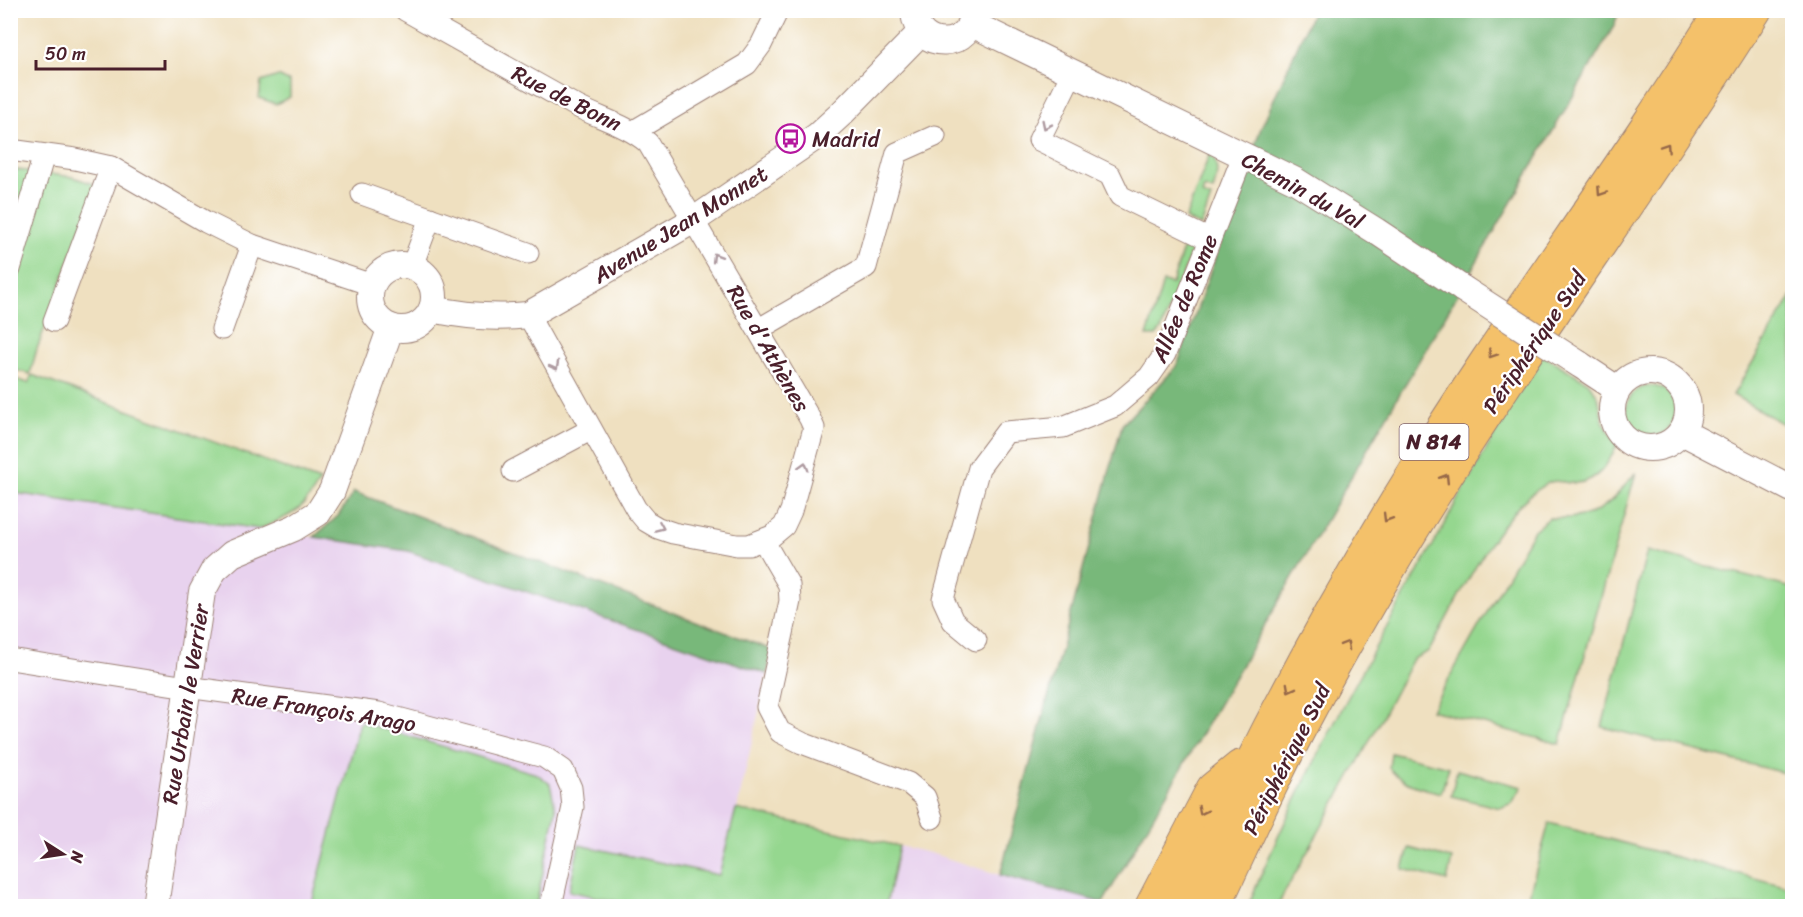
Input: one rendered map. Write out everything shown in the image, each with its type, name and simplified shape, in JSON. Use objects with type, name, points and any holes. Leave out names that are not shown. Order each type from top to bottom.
[{"type":"highway","name":"N 814","points":[[1634,144],[1693,10]]},
{"type":"highway","name":"Périphérique Sud","points":[[1214,906],[1267,763],[1354,572],[1413,474],[1490,356],[1722,10]]},
{"type":"highway","name":"Périphérique Sud","points":[[1184,906],[1267,763],[1339,657],[1410,533],[1492,404],[1710,82],[1755,10]]},
{"type":"highway","name":"N 814","points":[[1152,906],[1213,789],[1267,763],[1270,818],[1233,906]]},
{"type":"street","name":"Rue de Bonn","points":[[405,10],[578,107],[608,122],[634,131],[648,143],[694,220]]},
{"type":"street","points":[[634,131],[747,64],[761,45],[778,10]]},
{"type":"street","points":[[917,21],[930,39],[941,42],[950,41],[966,31],[971,17]]},
{"type":"street","name":"Chemin du Val","points":[[971,17],[1072,73],[1296,181],[1617,389]]},
{"type":"street","name":"Avenue Jean Monnet","points":[[432,309],[480,318],[528,315],[694,220],[817,136],[840,115],[917,21]]},
{"type":"street","points":[[1072,73],[1039,140],[1110,175],[1119,196],[1210,240]]},
{"type":"street","points":[[759,329],[866,267],[897,153],[935,136]]},
{"type":"street","points":[[10,150],[75,159],[111,167],[206,222],[252,245],[372,285]]},
{"type":"street","points":[[10,269],[44,155]]},
{"type":"street","name":"Allée de Rome","points":[[976,640],[953,621],[943,599],[979,468],[1006,432],[1063,427],[1115,406],[1149,377],[1165,354],[1243,156]]},
{"type":"street","points":[[54,321],[111,167]]},
{"type":"street","points":[[362,194],[528,253]]},
{"type":"street","points":[[412,266],[430,218]]},
{"type":"street","name":"Rue d'Athènes","points":[[694,220],[759,329],[814,428],[791,511],[784,526],[763,540]]},
{"type":"street","points":[[222,328],[252,245]]},
{"type":"street","points":[[400,265],[412,266],[424,273],[431,282],[434,298],[432,309],[417,326],[405,329],[391,327],[378,319],[373,311],[372,285],[388,268],[400,265]]},
{"type":"street","points":[[528,315],[590,430],[636,509],[646,521],[673,533],[737,544],[749,545],[763,540],[789,585],[789,601],[767,707],[780,732],[802,743],[908,783],[925,797],[932,818]]},
{"type":"street","name":"Rue Urbain le Verrier","points":[[155,906],[202,592],[214,570],[232,554],[294,528],[318,513],[332,491],[391,327]]},
{"type":"street","points":[[1639,373],[1663,374],[1676,381],[1686,397],[1688,419],[1682,432],[1670,444],[1654,449],[1635,446],[1622,437],[1613,423],[1612,403],[1617,389],[1625,380],[1639,373]]},
{"type":"street","points":[[513,471],[590,430]]},
{"type":"street","points":[[1682,432],[1792,489]]},
{"type":"street","name":"Rue François Arago","points":[[10,659],[187,687],[379,713],[544,757],[562,770],[571,788],[573,807],[551,906]]},
{"type":"shaded area","points":[[14,493],[408,551],[767,674],[737,809],[930,853],[1103,903],[1102,906],[11,906],[10,498]]},
{"type":"green space","points":[[1313,11],[1619,11],[1614,26],[1103,903],[1000,875],[1122,425],[1177,366],[1261,128]]},
{"type":"green space","points":[[278,76],[290,82],[290,97],[276,104],[259,98],[261,82]]},
{"type":"green space","points":[[1210,153],[1215,162],[1216,176],[1213,191],[1204,188],[1202,195],[1211,198],[1201,226],[1185,219]]},
{"type":"green space","points":[[11,169],[73,177],[97,185],[30,374],[11,369]]},
{"type":"green space","points":[[1187,236],[1196,240],[1161,330],[1156,336],[1147,336],[1163,282],[1172,284]]},
{"type":"green space","points":[[1792,296],[1792,429],[1733,395]]},
{"type":"green space","points":[[1541,354],[1588,382],[1598,396],[1603,421],[1617,445],[1614,452],[1602,470],[1591,479],[1576,483],[1550,482],[1522,502],[1507,520],[1464,587],[1429,651],[1413,659],[1277,906],[1248,906],[1315,760],[1456,502]]},
{"type":"green space","points":[[32,375],[320,481],[314,492],[295,512],[259,529],[14,493],[11,498],[10,377],[28,383]]},
{"type":"green space","points":[[1646,386],[1656,386],[1669,393],[1676,406],[1676,416],[1669,429],[1656,436],[1646,436],[1637,432],[1630,425],[1626,416],[1626,406],[1630,397],[1637,390]]},
{"type":"green space","points":[[1636,472],[1560,744],[1431,710],[1534,530],[1549,518],[1578,517],[1600,509],[1609,503]]},
{"type":"green space","points":[[354,492],[772,650],[767,674],[408,551],[314,537],[338,516]]},
{"type":"green space","points":[[1647,551],[1792,588],[1792,775],[1602,727]]},
{"type":"green space","points":[[360,722],[537,774],[550,784],[556,810],[536,906],[311,906]]},
{"type":"green space","points":[[1391,753],[1449,767],[1441,793],[1400,779],[1389,768]]},
{"type":"green space","points":[[1457,770],[1522,787],[1512,803],[1500,808],[1451,796]]},
{"type":"green space","points":[[736,809],[899,846],[886,906],[637,906],[569,891],[579,845],[719,875]]},
{"type":"green space","points":[[1549,823],[1792,888],[1792,906],[1526,906]]},
{"type":"green space","points":[[1409,848],[1452,859],[1447,881],[1403,869]]},
{"type":"place","name":"Madrid","points":[[791,139]]}]
